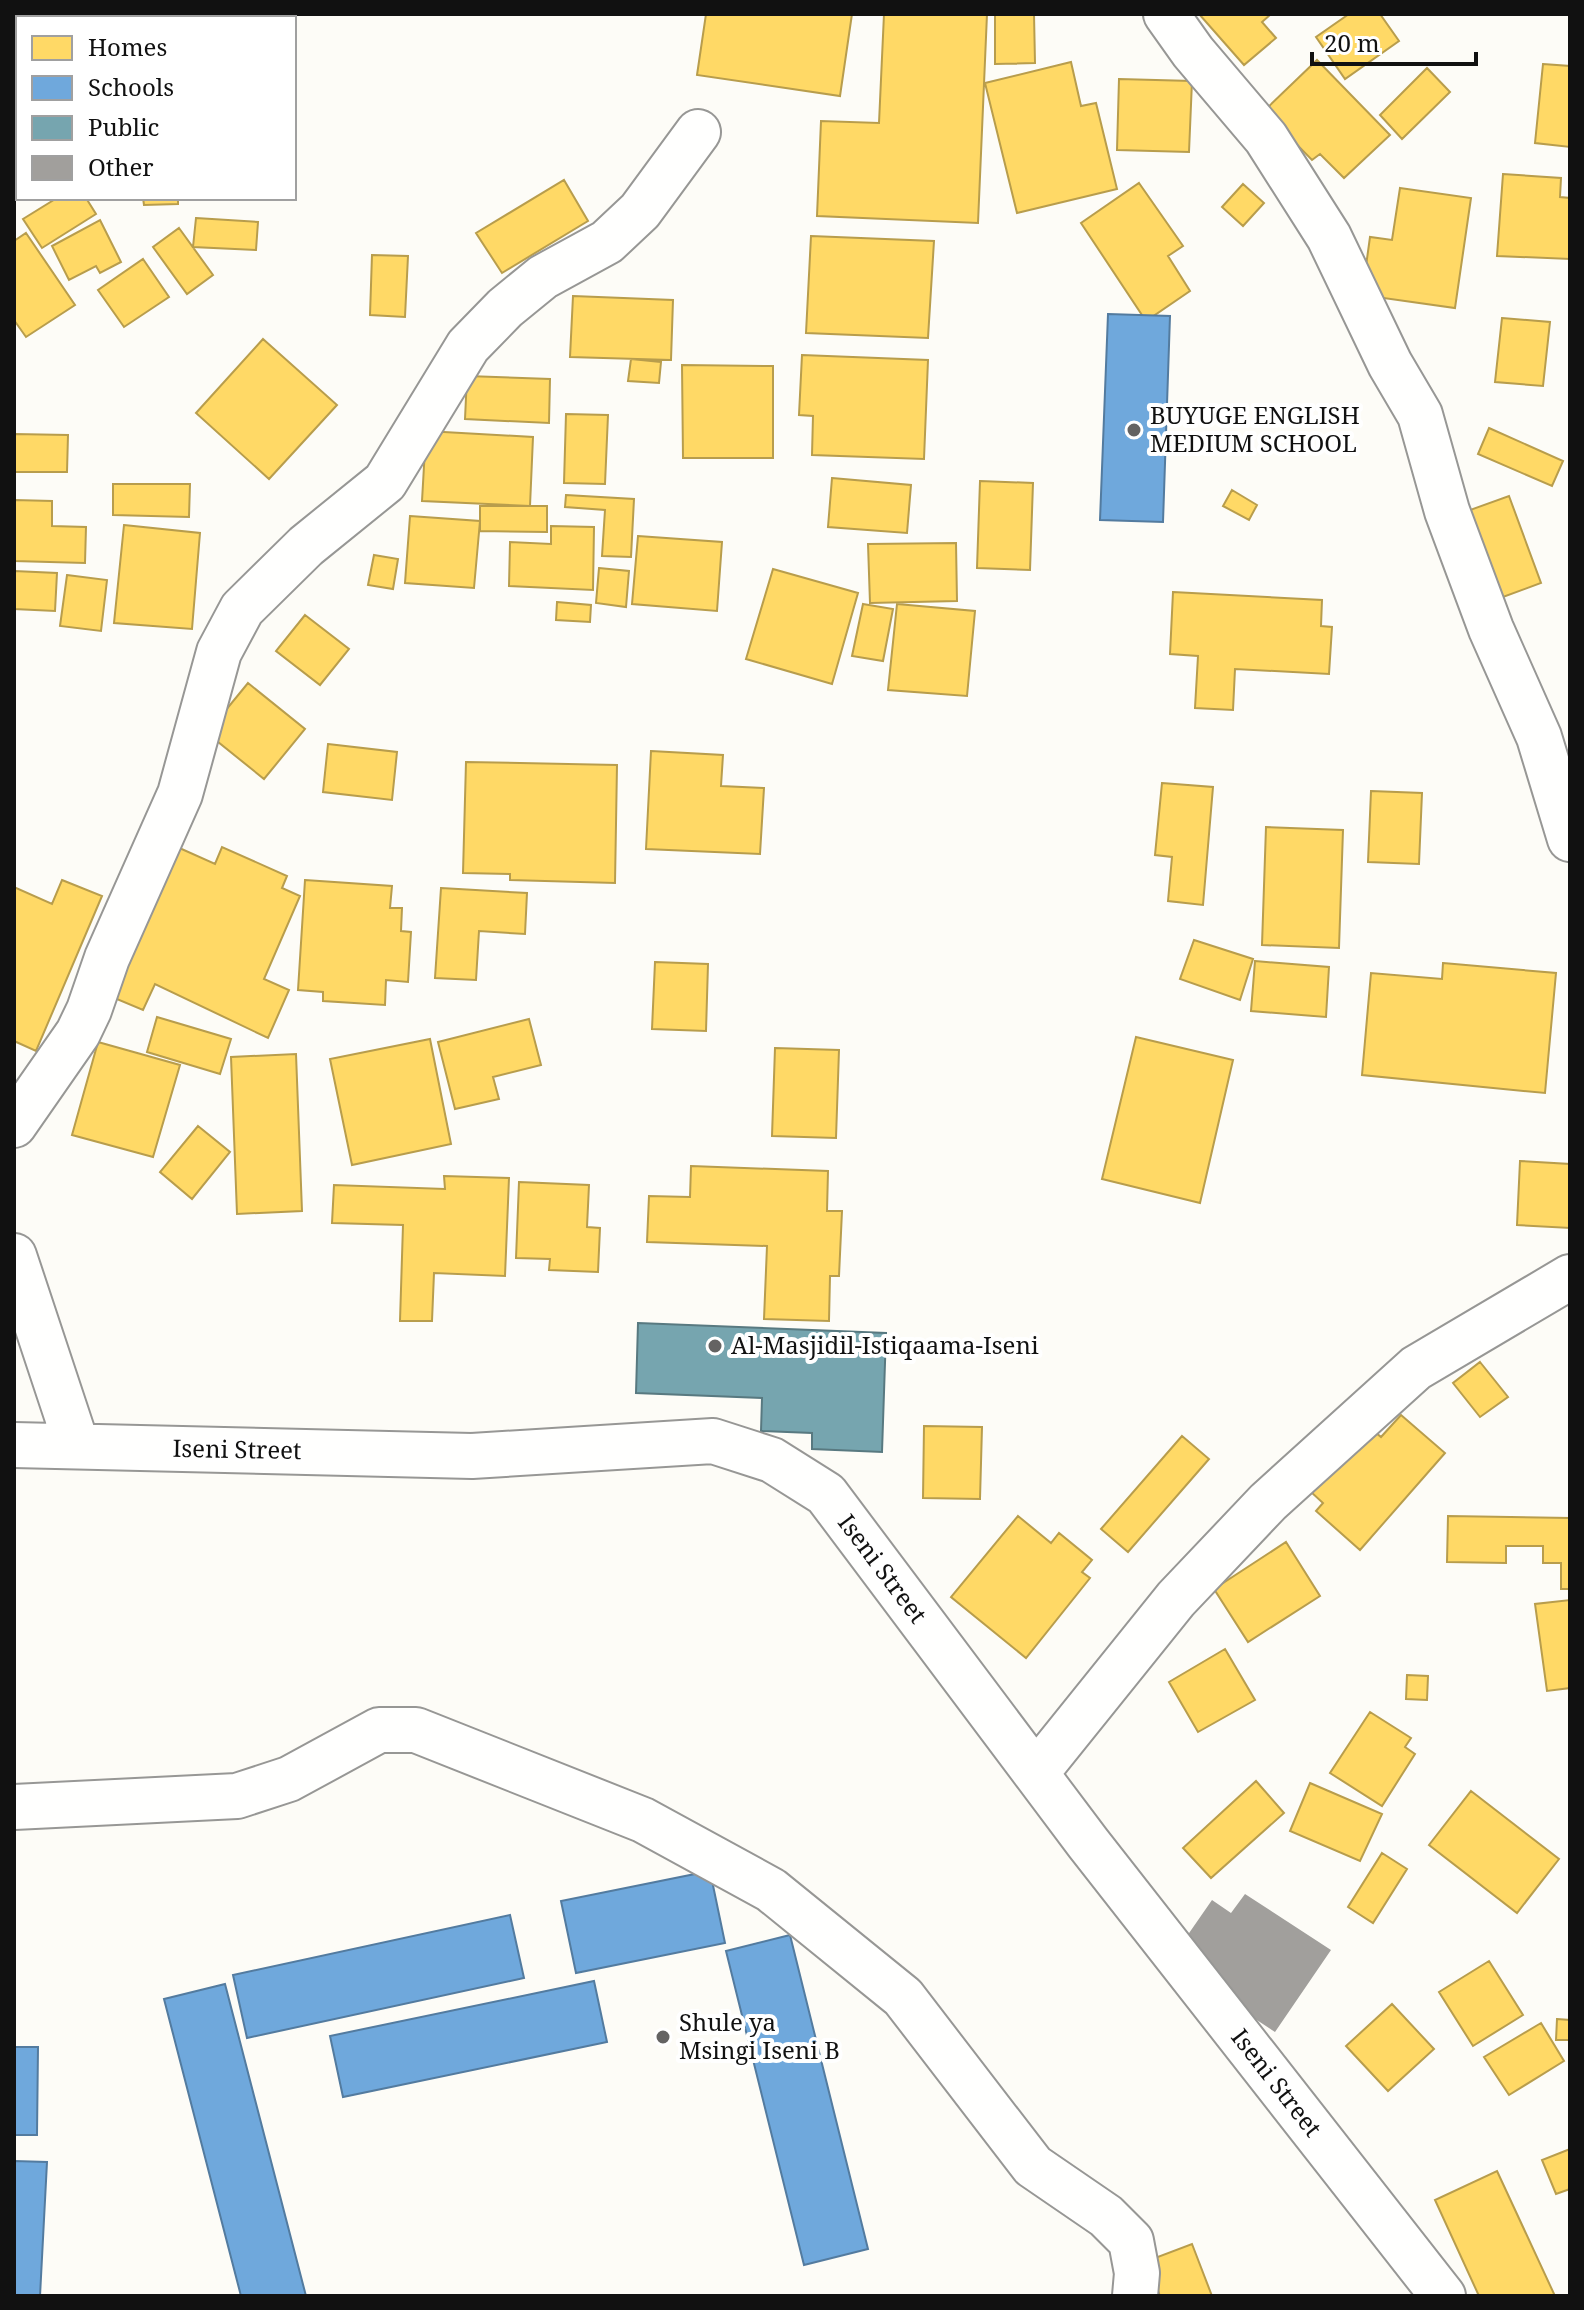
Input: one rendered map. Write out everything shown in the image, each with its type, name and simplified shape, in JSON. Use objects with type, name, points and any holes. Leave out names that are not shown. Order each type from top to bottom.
[{"type":"street","points":[[1166,14],[1193,52],[1266,138],[1329,237],[1390,364],[1420,415],[1447,511],[1491,629],[1539,737],[1570,839]]},
{"type":"street","points":[[14,1125],[78,1033],[89,1010],[107,958],[180,794],[219,652],[242,609],[306,546],[385,482],[468,346],[505,308],[543,277],[607,242],[640,211],[698,132]]},
{"type":"street","points":[[14,1256],[77,1446]]},
{"type":"street","points":[[1036,1773],[1176,1599],[1268,1502],[1416,1368],[1570,1277]]},
{"type":"street","name":"Iseni Street","points":[[14,1445],[472,1456],[713,1441],[772,1460],[826,1494],[1036,1773],[1443,2296]]},
{"type":"street","points":[[14,1807],[237,1796],[289,1779],[379,1730],[416,1730],[643,1820],[771,1890],[903,1997],[1033,2166],[1106,2216],[1131,2241],[1137,2273],[1135,2296]]},
{"type":"building: Homes","points":[[706,14],[852,14],[840,96],[697,75]]},
{"type":"building: Homes","points":[[884,14],[987,14],[978,223],[817,216],[821,121],[879,123]]},
{"type":"building: Homes","points":[[995,14],[1034,14],[1035,63],[995,64]]},
{"type":"building: Homes","points":[[1199,14],[1271,14],[1262,22],[1276,38],[1244,65]]},
{"type":"building: Homes","points":[[1349,14],[1380,14],[1399,41],[1345,79],[1316,37]]},
{"type":"building: Homes","points":[[1317,60],[1390,135],[1344,178],[1320,154],[1312,160],[1264,111]]},
{"type":"building: Homes","points":[[1071,62],[1081,106],[1096,103],[1117,189],[1017,213],[985,83]]},
{"type":"building: Homes","points":[[1543,64],[1570,66],[1570,147],[1535,143]]},
{"type":"building: Homes","points":[[1427,68],[1450,92],[1402,139],[1380,115]]},
{"type":"building: Homes","points":[[1119,79],[1192,81],[1189,152],[1117,150]]},
{"type":"building: Homes","points":[[1503,174],[1561,178],[1560,197],[1570,198],[1570,259],[1497,256]]},
{"type":"building: Homes","points":[[564,180],[588,221],[502,273],[476,233]]},
{"type":"building: Homes","points":[[1139,183],[1183,246],[1168,256],[1190,291],[1146,321],[1081,223]]},
{"type":"building: Homes","points":[[1243,184],[1264,203],[1243,226],[1222,207]]},
{"type":"building: Homes","points":[[1400,188],[1471,198],[1455,308],[1362,295],[1370,237],[1392,240]]},
{"type":"building: Homes","points":[[54,200],[87,200],[96,214],[42,248],[23,219]]},
{"type":"building: Homes","points":[[143,200],[178,200],[178,204],[144,205]]},
{"type":"building: Homes","points":[[196,218],[258,222],[256,250],[193,247]]},
{"type":"building: Homes","points":[[100,220],[121,262],[100,273],[96,266],[69,280],[52,246]]},
{"type":"building: Homes","points":[[179,228],[213,275],[187,294],[153,247]]},
{"type":"building: Homes","points":[[26,233],[75,305],[26,337],[14,320],[14,241]]},
{"type":"building: Homes","points":[[811,236],[934,241],[928,338],[806,333]]},
{"type":"building: Homes","points":[[372,255],[408,256],[405,317],[370,315]]},
{"type":"building: Homes","points":[[143,259],[169,297],[124,327],[98,290]]},
{"type":"building: Homes","points":[[573,296],[673,300],[671,360],[570,357]]},
{"type":"building: Homes","points":[[1502,318],[1550,322],[1543,386],[1495,382]]},
{"type":"building: Homes","points":[[263,339],[337,405],[269,479],[196,413]]},
{"type":"building: Homes","points":[[802,355],[928,360],[924,459],[812,455],[813,416],[799,415]]},
{"type":"building: Homes","points":[[631,359],[661,362],[659,383],[628,381]]},
{"type":"building: Homes","points":[[682,365],[773,366],[773,458],[683,458]]},
{"type":"building: Homes","points":[[467,376],[550,379],[549,423],[465,419]]},
{"type":"building: Homes","points":[[566,414],[608,415],[605,484],[564,483]]},
{"type":"building: Homes","points":[[1489,428],[1563,461],[1552,486],[1478,454]]},
{"type":"building: Homes","points":[[426,431],[533,437],[530,506],[422,501]]},
{"type":"building: Homes","points":[[14,434],[68,435],[67,472],[14,472]]},
{"type":"building: Homes","points":[[832,478],[911,485],[907,533],[828,527]]},
{"type":"building: Homes","points":[[980,481],[1033,483],[1030,570],[977,568]]},
{"type":"building: Homes","points":[[113,484],[190,484],[189,517],[113,515]]},
{"type":"building: Homes","points":[[1232,490],[1257,505],[1249,520],[1223,506]]},
{"type":"building: Homes","points":[[566,495],[634,499],[631,557],[602,556],[605,510],[565,507]]},
{"type":"building: Homes","points":[[1509,496],[1541,583],[1503,597],[1470,510]]},
{"type":"building: Homes","points":[[14,500],[52,501],[52,526],[86,527],[85,563],[14,561]]},
{"type":"building: Homes","points":[[480,506],[547,506],[547,532],[480,531]]},
{"type":"building: Homes","points":[[410,516],[480,521],[474,588],[405,583]]},
{"type":"building: Homes","points":[[124,525],[200,533],[192,629],[114,623]]},
{"type":"building: Homes","points":[[551,526],[594,527],[593,590],[509,586],[510,542],[551,544]]},
{"type":"building: Homes","points":[[638,536],[722,542],[717,611],[632,604]]},
{"type":"building: Homes","points":[[956,543],[957,601],[870,603],[868,544]]},
{"type":"building: Homes","points":[[374,555],[398,559],[393,589],[368,585]]},
{"type":"building: Homes","points":[[599,568],[629,571],[626,607],[596,603]]},
{"type":"building: Homes","points":[[773,569],[858,593],[832,684],[746,659]]},
{"type":"building: Homes","points":[[14,571],[57,573],[55,611],[14,609]]},
{"type":"building: Homes","points":[[67,575],[107,580],[101,631],[60,626]]},
{"type":"building: Homes","points":[[1173,592],[1322,600],[1321,626],[1332,627],[1329,674],[1235,669],[1233,710],[1195,708],[1198,656],[1170,654]]},
{"type":"building: Homes","points":[[557,602],[591,605],[590,622],[556,620]]},
{"type":"building: Homes","points":[[863,604],[893,609],[883,661],[852,656]]},
{"type":"building: Homes","points":[[897,604],[975,611],[967,696],[888,690]]},
{"type":"building: Homes","points":[[305,615],[349,649],[320,685],[276,651]]},
{"type":"building: Homes","points":[[248,683],[305,729],[264,779],[207,733]]},
{"type":"building: Homes","points":[[328,744],[397,752],[392,800],[323,792]]},
{"type":"building: Homes","points":[[651,751],[723,755],[721,786],[764,788],[760,854],[646,849]]},
{"type":"building: Homes","points":[[466,762],[617,765],[615,883],[510,880],[510,874],[463,873]]},
{"type":"building: Homes","points":[[1162,783],[1213,787],[1203,905],[1168,901],[1172,857],[1155,855]]},
{"type":"building: Homes","points":[[1371,791],[1422,793],[1419,864],[1368,862]]},
{"type":"building: Homes","points":[[1266,827],[1343,830],[1339,948],[1262,945]]},
{"type":"building: Homes","points":[[166,842],[215,864],[222,847],[287,876],[282,888],[300,896],[264,979],[289,990],[268,1038],[155,984],[143,1010],[100,992]]},
{"type":"building: Homes","points":[[62,880],[102,896],[36,1051],[14,1041],[14,887],[52,904]]},
{"type":"building: Homes","points":[[305,880],[392,886],[390,908],[402,908],[401,931],[411,932],[408,982],[386,980],[385,1005],[323,1001],[323,992],[298,990]]},
{"type":"building: Homes","points":[[441,888],[527,893],[525,934],[479,931],[476,980],[435,978]]},
{"type":"building: Homes","points":[[1194,940],[1253,959],[1240,1000],[1180,979]]},
{"type":"building: Homes","points":[[1255,961],[1329,967],[1326,1017],[1251,1011]]},
{"type":"building: Homes","points":[[655,962],[708,964],[706,1031],[652,1029]]},
{"type":"building: Homes","points":[[1443,963],[1556,973],[1545,1093],[1362,1075],[1371,973],[1442,979]]},
{"type":"building: Homes","points":[[157,1017],[231,1039],[220,1074],[147,1052]]},
{"type":"building: Homes","points":[[529,1019],[541,1065],[493,1077],[499,1099],[455,1109],[438,1042]]},
{"type":"building: Homes","points":[[1136,1037],[1233,1060],[1200,1203],[1102,1179]]},
{"type":"building: Homes","points":[[430,1039],[451,1144],[352,1165],[330,1059]]},
{"type":"building: Homes","points":[[98,1042],[180,1065],[153,1157],[72,1135]]},
{"type":"building: Homes","points":[[775,1048],[839,1050],[836,1138],[772,1136]]},
{"type":"building: Homes","points":[[296,1054],[302,1211],[237,1214],[231,1057]]},
{"type":"building: Homes","points":[[198,1126],[230,1152],[192,1199],[160,1172]]},
{"type":"building: Homes","points":[[1520,1161],[1570,1164],[1570,1228],[1517,1225]]},
{"type":"building: Homes","points":[[691,1166],[828,1171],[827,1211],[842,1211],[839,1276],[830,1276],[829,1321],[764,1319],[767,1246],[647,1242],[649,1196],[690,1197]]},
{"type":"building: Homes","points":[[444,1176],[509,1178],[505,1276],[434,1273],[432,1321],[400,1321],[403,1225],[332,1223],[334,1185],[445,1189]]},
{"type":"building: Homes","points":[[519,1182],[589,1185],[587,1227],[600,1228],[598,1272],[549,1270],[550,1259],[516,1258]]},
{"type":"building: Homes","points":[[1480,1362],[1508,1397],[1480,1417],[1453,1383]]},
{"type":"building: Homes","points":[[1401,1415],[1445,1453],[1360,1550],[1316,1511],[1323,1503],[1311,1492],[1368,1426],[1381,1437]]},
{"type":"building: Homes","points":[[924,1426],[982,1427],[980,1499],[923,1498]]},
{"type":"building: Homes","points":[[1182,1436],[1209,1459],[1128,1552],[1101,1529]]},
{"type":"building: Homes","points":[[1018,1516],[1051,1543],[1059,1533],[1092,1560],[1082,1572],[1090,1578],[1026,1658],[951,1597]]},
{"type":"building: Homes","points":[[1448,1516],[1570,1518],[1570,1589],[1561,1589],[1561,1563],[1543,1563],[1543,1546],[1506,1546],[1506,1563],[1447,1562]]},
{"type":"building: Homes","points":[[1286,1542],[1320,1596],[1248,1642],[1214,1589]]},
{"type":"building: Homes","points":[[1570,1600],[1570,1688],[1547,1691],[1535,1604]]},
{"type":"building: Homes","points":[[1225,1649],[1255,1700],[1198,1732],[1169,1682]]},
{"type":"building: Homes","points":[[1407,1675],[1428,1676],[1427,1700],[1406,1699]]},
{"type":"building: Homes","points":[[1370,1712],[1411,1738],[1405,1747],[1415,1754],[1382,1806],[1330,1773]]},
{"type":"building: Homes","points":[[1256,1781],[1284,1813],[1211,1878],[1183,1848]]},
{"type":"building: Homes","points":[[1310,1783],[1382,1814],[1360,1861],[1290,1831]]},
{"type":"building: Homes","points":[[1471,1791],[1559,1859],[1517,1913],[1429,1845]]},
{"type":"building: Homes","points":[[1382,1853],[1407,1869],[1373,1923],[1348,1907]]},
{"type":"building: Homes","points":[[1489,1961],[1523,2015],[1473,2046],[1439,1992]]},
{"type":"building: Homes","points":[[1392,2004],[1434,2049],[1388,2091],[1346,2046]]},
{"type":"building: Homes","points":[[1557,2019],[1570,2020],[1570,2040],[1556,2040]]},
{"type":"building: Homes","points":[[1541,2023],[1564,2061],[1509,2095],[1484,2057]]},
{"type":"building: Homes","points":[[1570,2149],[1570,2189],[1556,2194],[1542,2160]]},
{"type":"building: Homes","points":[[1497,2171],[1555,2296],[1479,2296],[1435,2200]]},
{"type":"building: Homes","points":[[1192,2244],[1212,2296],[1160,2296],[1147,2261]]},
{"type":"building: Schools","points":[[1108,314],[1170,316],[1163,522],[1100,520]]},
{"type":"building: Schools","points":[[710,1871],[725,1943],[576,1973],[561,1901]]},
{"type":"building: Schools","points":[[510,1915],[524,1978],[247,2038],[233,1975]]},
{"type":"building: Schools","points":[[790,1935],[868,2249],[804,2265],[726,1951]]},
{"type":"building: Schools","points":[[594,1981],[607,2042],[343,2097],[330,2036]]},
{"type":"building: Schools","points":[[225,1984],[306,2296],[241,2296],[164,1999]]},
{"type":"building: Schools","points":[[14,2047],[38,2047],[37,2135],[14,2135]]},
{"type":"building: Schools","points":[[14,2161],[47,2162],[40,2296],[14,2296]]},
{"type":"building: Public","points":[[638,1323],[886,1333],[882,1452],[812,1449],[812,1433],[761,1431],[762,1398],[636,1393]]},
{"type":"building: Other","points":[[1245,1894],[1331,1950],[1275,2032],[1196,1980],[1178,1949],[1212,1900],[1231,1913]]},
{"type":"place","name":"BUYUGE ENGLISH MEDIUM SCHOOL","points":[[1134,430]]},
{"type":"place","name":"Al-Masjidil-Istiqaama-Iseni","points":[[715,1346]]},
{"type":"place","name":"Shule ya Msingi Iseni B","points":[[663,2037]]}]
